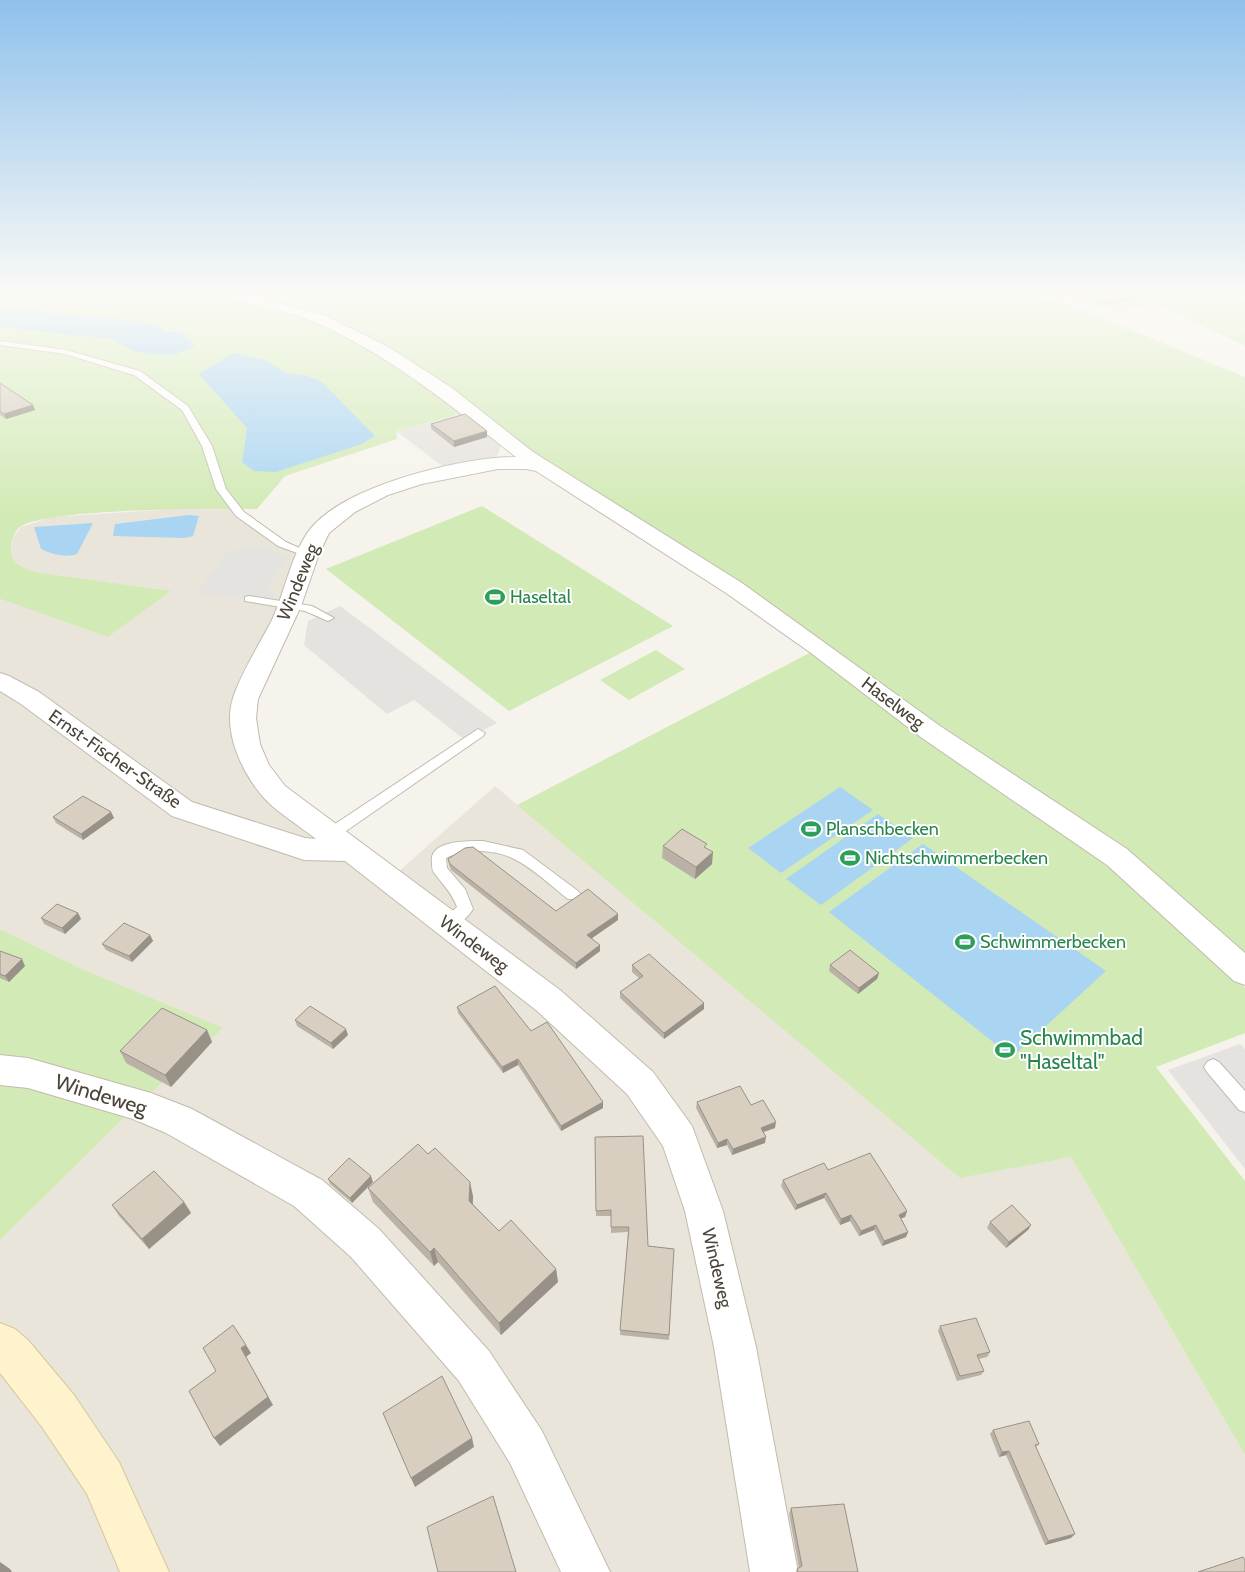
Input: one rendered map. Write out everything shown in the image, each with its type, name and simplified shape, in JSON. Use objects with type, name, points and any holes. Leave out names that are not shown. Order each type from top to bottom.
[{"type":"main road","points":[[0,1344],[13,1355],[58,1411],[103,1478],[145,1572]]},
{"type":"street","points":[[412,369],[446,392],[504,454]]},
{"type":"street","name":"Windeweg","points":[[535,461],[526,463],[504,454],[418,479],[381,491],[348,508],[320,530],[308,554],[290,606],[245,699],[243,718],[247,744],[257,768],[275,793],[332,834],[548,1000],[640,1083],[679,1138],[704,1211],[735,1347],[774,1572]]},
{"type":"street","name":"Haselweg","points":[[535,461],[734,588],[819,648],[931,732],[1117,857],[1245,972]]},
{"type":"street","name":"Ernst-Fischer-Straße","points":[[0,681],[30,698],[182,809],[304,849],[352,851]]},
{"type":"street","name":"Windeweg","points":[[0,1070],[28,1073],[138,1104],[179,1121],[308,1193],[365,1242],[474,1366],[526,1447],[586,1572]]},
{"type":"lane","points":[[124,369],[136,373],[185,408],[207,446],[221,489],[240,514],[282,544],[308,554]]},
{"type":"lane","points":[[249,599],[308,608],[328,618]]},
{"type":"lane","points":[[332,834],[478,733]]},
{"type":"lane","points":[[447,923],[465,909],[460,893],[440,870],[438,856],[456,847],[483,846],[518,854],[574,895]]},
{"type":"lane","points":[[1213,1067],[1245,1104]]},
{"type":"shaded area","points":[[468,413],[503,440],[496,459],[448,470],[396,431]]},
{"type":"shaded area","points":[[205,507],[235,508],[282,544],[308,554],[245,699],[257,768],[388,881],[495,786],[960,1177],[1071,1157],[1245,1455],[1245,1572],[0,1572],[0,1240],[138,1104],[84,970],[0,929],[0,599],[108,637],[170,591],[35,572],[21,567],[13,560],[10,550],[14,536],[21,527],[52,517]]},
{"type":"shaded area","points":[[260,546],[288,557],[268,588],[276,594],[274,599],[261,600],[196,594],[227,552]]},
{"type":"shaded area","points":[[340,606],[497,723],[465,740],[414,700],[387,714],[304,645],[308,621]]},
{"type":"shaded area","points":[[1240,1044],[1245,1049],[1245,1169],[1168,1070]]},
{"type":"green space","points":[[0,369],[1227,369],[1245,377],[1245,963],[1198,919],[466,413],[396,431],[397,439],[285,476],[257,509],[134,510],[62,516],[36,521],[20,527],[13,538],[11,551],[16,563],[27,569],[35,572],[171,591],[108,637],[0,599]]},
{"type":"green space","name":"Haseltal","points":[[482,506],[673,626],[509,711],[326,569]]},
{"type":"green space","name":"Schwimmbad \"Haseltal\"","points":[[819,648],[1117,857],[1245,988],[1245,1033],[1156,1067],[1245,1181],[1245,1455],[1071,1157],[960,1178],[517,805]]},
{"type":"green space","points":[[656,650],[685,669],[629,700],[600,680]]},
{"type":"green space","points":[[0,929],[84,970],[223,1028],[138,1104],[0,1240]]},
{"type":"water","points":[[207,369],[280,369],[286,373],[307,376],[321,381],[375,436],[362,444],[276,472],[254,471],[242,462],[247,428],[199,374]]},
{"type":"water","points":[[189,515],[199,516],[193,536],[184,538],[113,536],[115,524]]},
{"type":"water","points":[[93,523],[77,554],[68,556],[54,554],[41,549],[34,527]]},
{"type":"water","name":"Planschbecken","points":[[840,787],[873,810],[781,873],[748,848]]},
{"type":"water","name":"Nichtschwimmerbecken","points":[[878,814],[913,838],[821,905],[786,879]]},
{"type":"water","name":"Schwimmerbecken","points":[[923,844],[1106,971],[1012,1057],[829,912]]},
{"type":"building","points":[[0,383],[33,405],[4,414],[0,411]]},
{"type":"building","points":[[465,414],[487,431],[454,441],[431,424]]},
{"type":"building","points":[[83,796],[111,812],[81,834],[53,817]]},
{"type":"building","points":[[682,829],[707,844],[704,847],[713,852],[696,867],[663,846]]},
{"type":"building","points":[[473,847],[556,911],[588,889],[618,914],[587,935],[600,945],[576,963],[450,864],[448,859],[465,848]]},
{"type":"building","points":[[57,904],[78,913],[62,928],[41,918]]},
{"type":"building","points":[[124,923],[150,935],[129,956],[102,944]]},
{"type":"building","points":[[850,950],[879,973],[859,988],[830,965]]},
{"type":"building","points":[[0,951],[22,959],[5,976],[0,974]]},
{"type":"building","points":[[649,954],[704,1003],[664,1033],[620,992],[643,976],[632,965]]},
{"type":"building","points":[[495,986],[531,1031],[547,1022],[603,1102],[561,1126],[518,1059],[502,1067],[457,1007]]},
{"type":"building","points":[[310,1006],[346,1029],[331,1043],[295,1020]]},
{"type":"building","points":[[162,1008],[207,1030],[165,1075],[120,1051]]},
{"type":"building","points":[[740,1086],[751,1105],[763,1100],[776,1122],[761,1128],[766,1137],[733,1149],[727,1139],[718,1143],[697,1102]]},
{"type":"building","points":[[643,1136],[648,1246],[674,1249],[669,1335],[620,1330],[629,1227],[611,1227],[611,1210],[596,1211],[595,1137]]},
{"type":"building","points":[[418,1144],[428,1154],[435,1148],[470,1182],[469,1201],[499,1231],[511,1220],[556,1269],[499,1323],[434,1248],[430,1252],[368,1188]]},
{"type":"building","points":[[870,1153],[907,1211],[899,1215],[908,1232],[884,1241],[876,1225],[861,1231],[851,1215],[841,1219],[826,1193],[797,1205],[783,1180],[824,1163],[828,1170]]},
{"type":"building","points":[[349,1158],[371,1176],[350,1198],[328,1179]]},
{"type":"building","points":[[154,1171],[184,1202],[142,1239],[112,1205]]},
{"type":"building","points":[[1012,1205],[1031,1225],[1009,1242],[990,1222]]},
{"type":"building","points":[[976,1318],[990,1352],[977,1355],[984,1371],[960,1376],[940,1326]]},
{"type":"building","points":[[233,1325],[246,1345],[241,1348],[268,1397],[214,1438],[189,1391],[216,1371],[203,1348]]},
{"type":"building","points":[[442,1376],[472,1438],[411,1478],[383,1413]]},
{"type":"building","points":[[1029,1421],[1039,1444],[1035,1445],[1075,1534],[1048,1541],[1009,1451],[1002,1452],[993,1430]]},
{"type":"building","points":[[493,1496],[516,1572],[438,1572],[427,1527]]},
{"type":"building","points":[[844,1504],[858,1572],[798,1572],[797,1569],[802,1566],[791,1508]]},
{"type":"building","points":[[1243,1557],[1245,1560],[1245,1572],[1198,1572]]},
{"type":"place","name":"Haseltal","points":[[495,597]]},
{"type":"place","name":"Planschbecken","points":[[811,829]]},
{"type":"place","name":"Nichtschwimmerbecken","points":[[850,858]]},
{"type":"place","name":"Schwimmerbecken","points":[[965,942]]},
{"type":"place","name":"Schwimmbad \"Haseltal\"","points":[[1005,1050]]}]
